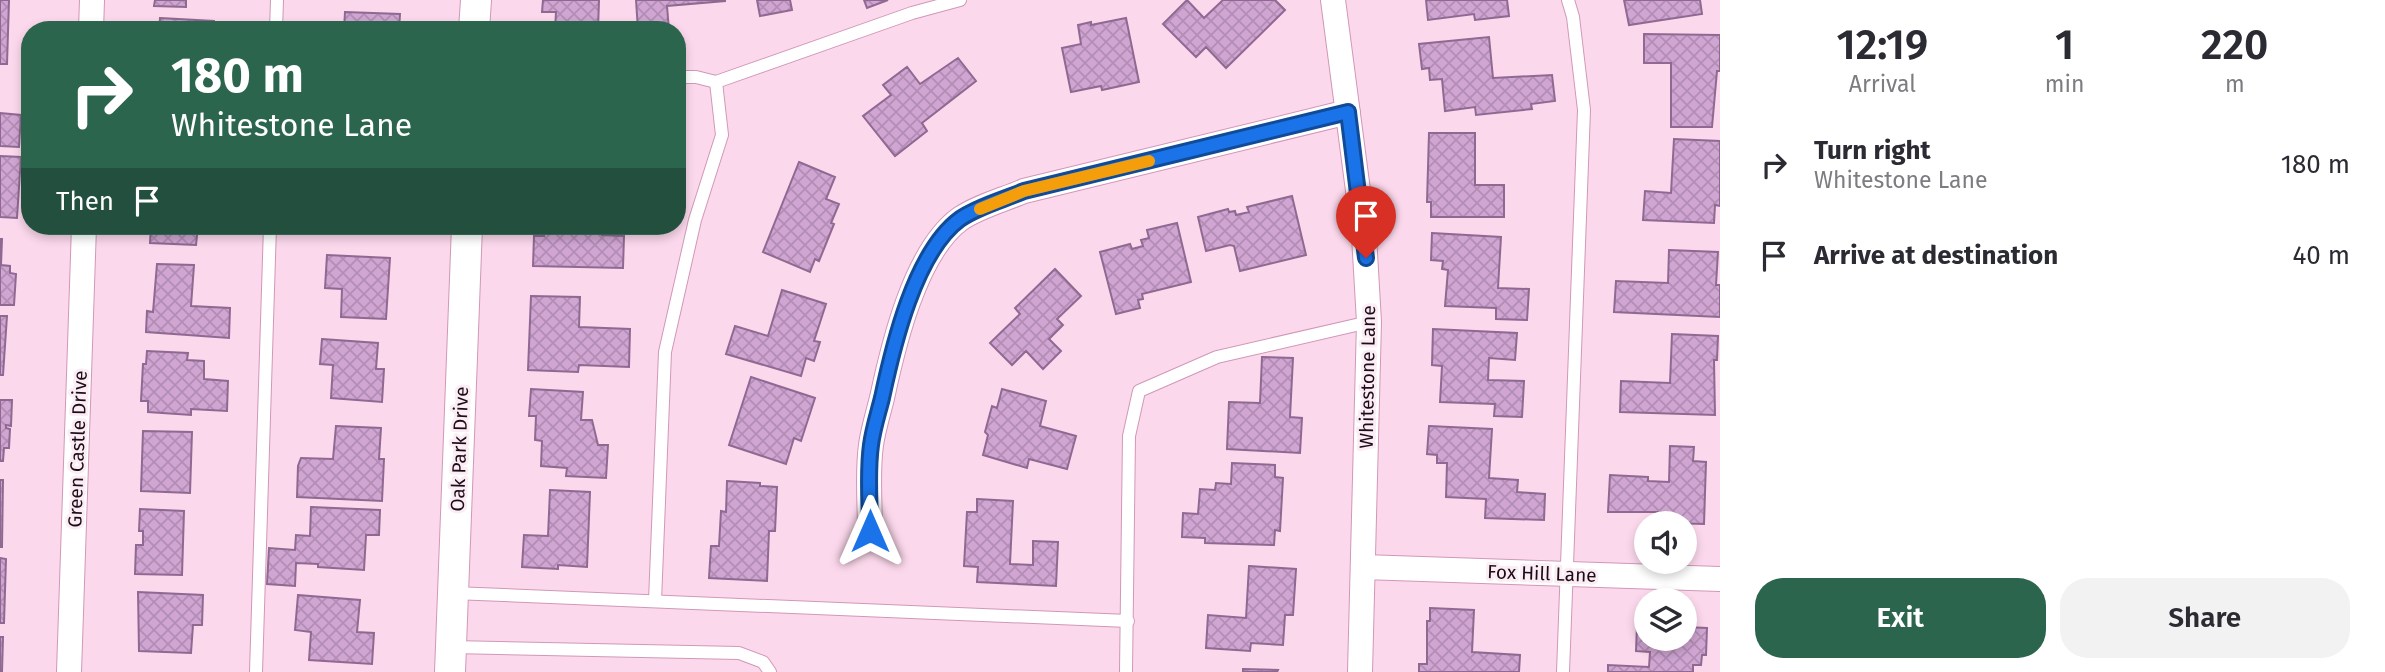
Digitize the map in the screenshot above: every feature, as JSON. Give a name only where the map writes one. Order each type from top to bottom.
[{"type":"street","points":[[91,21],[92,0]]},
{"type":"street","points":[[474,21],[475,0]]},
{"type":"street","name":"Whitestone Lane","points":[[1333,0],[1364,236],[1369,322],[1360,672]]},
{"type":"street","points":[[870,531],[871,446],[895,338],[910,295],[927,262],[944,235],[959,220],[976,210],[1024,191],[1348,112]]},
{"type":"street","name":"Green Castle Drive","points":[[69,672],[84,235]]},
{"type":"street","name":"Oak Park Drive","points":[[451,659],[467,235]]},
{"type":"street","name":"Fox Hill Lane","points":[[1363,567],[1720,579]]},
{"type":"lane","points":[[276,21],[277,0]]},
{"type":"lane","points":[[686,77],[716,82],[912,13],[960,0]]},
{"type":"lane","points":[[1563,672],[1584,110],[1569,0]]},
{"type":"lane","points":[[655,601],[665,352],[695,220],[722,135],[716,82]]},
{"type":"lane","points":[[256,672],[270,235]]},
{"type":"lane","points":[[1126,672],[1129,436],[1139,391],[1217,357],[1369,322]]},
{"type":"lane","points":[[453,593],[1128,621]]},
{"type":"lane","points":[[451,659],[739,653],[763,663],[771,672]]},
{"type":"building","points":[[0,0],[9,0],[7,64],[0,64]]},
{"type":"building","points":[[155,0],[186,0],[186,7],[154,6]]},
{"type":"building","points":[[543,0],[599,0],[598,21],[556,21],[556,12],[542,12]]},
{"type":"building","points":[[636,0],[725,0],[667,6],[668,21],[637,21]]},
{"type":"building","points":[[757,0],[790,0],[792,10],[760,16]]},
{"type":"building","points":[[864,0],[888,0],[867,8]]},
{"type":"building","points":[[1187,0],[1204,18],[1223,0],[1275,0],[1285,10],[1226,68],[1206,47],[1196,57],[1163,24]]},
{"type":"building","points":[[1426,0],[1507,0],[1509,16],[1475,20],[1474,14],[1428,20]]},
{"type":"building","points":[[1624,0],[1700,0],[1702,14],[1629,25]]},
{"type":"building","points":[[345,12],[400,14],[400,21],[344,21]]},
{"type":"building","points":[[160,18],[214,21],[160,21]]},
{"type":"building","points":[[1126,18],[1139,82],[1102,90],[1101,86],[1071,92],[1062,48],[1081,44],[1078,25]]},
{"type":"building","points":[[1644,34],[1720,35],[1720,71],[1717,71],[1712,127],[1671,127],[1671,63],[1644,63]]},
{"type":"building","points":[[1489,37],[1493,78],[1552,75],[1555,101],[1531,104],[1532,109],[1476,115],[1475,107],[1445,111],[1442,79],[1430,80],[1429,68],[1422,69],[1419,44]]},
{"type":"building","points":[[958,58],[976,81],[922,123],[927,131],[895,156],[863,116],[891,95],[883,85],[907,67],[920,84]]},
{"type":"building","points":[[0,113],[21,115],[19,147],[0,146]]},
{"type":"building","points":[[1429,133],[1475,133],[1475,185],[1504,185],[1504,217],[1431,217],[1431,202],[1427,202]]},
{"type":"building","points":[[1674,139],[1720,141],[1720,206],[1715,205],[1714,223],[1643,220],[1645,191],[1671,193]]},
{"type":"building","points":[[0,156],[21,157],[17,218],[0,217]]},
{"type":"building","points":[[799,162],[835,177],[826,199],[839,204],[819,261],[815,259],[810,272],[763,252]]},
{"type":"building","points":[[1292,196],[1306,255],[1240,271],[1234,246],[1206,251],[1198,217],[1228,209],[1229,212],[1235,211],[1236,215],[1249,212],[1247,207]]},
{"type":"building","points":[[1177,223],[1191,282],[1142,294],[1143,299],[1138,300],[1140,308],[1116,314],[1100,252],[1130,244],[1132,249],[1143,246],[1141,240],[1149,238],[1147,230]]},
{"type":"building","points":[[1432,233],[1501,237],[1498,288],[1529,289],[1527,320],[1496,319],[1496,308],[1445,306],[1448,270],[1442,269],[1443,261],[1431,260]]},
{"type":"building","points":[[150,235],[197,235],[196,245],[150,243]]},
{"type":"building","points":[[534,236],[624,236],[623,268],[533,266]]},
{"type":"building","points":[[0,239],[1,265],[10,266],[10,273],[16,274],[14,305],[0,305]]},
{"type":"building","points":[[1669,250],[1718,252],[1716,285],[1720,285],[1720,317],[1614,312],[1616,281],[1668,283]]},
{"type":"building","points":[[327,255],[390,258],[386,319],[341,317],[342,289],[325,288]]},
{"type":"building","points":[[157,264],[194,265],[191,306],[230,308],[229,338],[146,332],[147,311],[153,312]]},
{"type":"building","points":[[1055,269],[1081,296],[1057,319],[1063,325],[1049,339],[1061,351],[1043,369],[1026,351],[1012,365],[990,343],[1020,314],[1015,308]]},
{"type":"building","points":[[782,290],[826,304],[814,341],[820,342],[814,361],[806,358],[801,376],[726,354],[735,326],[768,336]]},
{"type":"building","points":[[531,296],[580,297],[579,327],[630,329],[629,367],[579,365],[578,372],[528,370]]},
{"type":"building","points":[[0,316],[7,316],[3,375],[0,375]]},
{"type":"building","points":[[1433,329],[1517,333],[1515,360],[1489,358],[1488,380],[1524,381],[1522,417],[1494,416],[1495,404],[1440,402],[1442,366],[1432,365]]},
{"type":"building","points":[[1672,334],[1718,336],[1717,360],[1714,360],[1715,415],[1620,412],[1621,381],[1670,383]]},
{"type":"building","points":[[322,339],[378,343],[376,369],[384,369],[382,402],[331,398],[333,365],[320,364]]},
{"type":"building","points":[[147,351],[188,353],[187,360],[204,361],[204,379],[228,381],[227,411],[191,409],[191,415],[148,412],[148,401],[141,401],[143,364],[146,364]]},
{"type":"building","points":[[1262,357],[1293,358],[1290,417],[1302,418],[1300,453],[1227,449],[1229,402],[1260,403]]},
{"type":"building","points":[[751,377],[815,398],[801,441],[794,438],[786,464],[729,445]]},
{"type":"building","points":[[531,389],[583,392],[581,420],[592,420],[598,445],[608,445],[606,478],[566,476],[567,468],[541,466],[542,441],[535,440],[536,416],[529,416]]},
{"type":"building","points":[[1002,389],[1046,401],[1040,426],[1076,436],[1067,469],[1029,459],[1027,468],[983,455],[988,435],[985,432],[992,406],[997,408]]},
{"type":"building","points":[[0,400],[12,400],[11,426],[6,425],[6,428],[10,429],[9,448],[4,448],[3,461],[0,461]]},
{"type":"building","points":[[336,426],[381,428],[379,459],[384,459],[382,501],[297,497],[298,466],[301,458],[333,459]]},
{"type":"building","points":[[1429,426],[1492,429],[1489,478],[1518,480],[1517,492],[1545,494],[1544,520],[1485,518],[1486,499],[1446,497],[1447,463],[1437,463],[1437,455],[1427,454]]},
{"type":"building","points":[[143,431],[192,432],[190,493],[141,491]]},
{"type":"building","points":[[1670,446],[1694,447],[1693,461],[1706,462],[1704,524],[1697,524],[1697,511],[1608,512],[1610,475],[1648,477],[1648,481],[1669,482]]},
{"type":"building","points":[[1232,463],[1275,465],[1275,477],[1283,478],[1280,531],[1275,530],[1274,545],[1205,543],[1205,538],[1182,537],[1183,513],[1198,514],[1200,489],[1215,490],[1216,483],[1231,484]]},
{"type":"building","points":[[0,480],[3,480],[2,547],[0,547]]},
{"type":"building","points":[[727,481],[777,487],[775,531],[769,531],[767,581],[709,578],[711,546],[719,546],[721,511],[726,512]]},
{"type":"building","points":[[550,490],[590,492],[587,567],[522,567],[524,535],[548,536]]},
{"type":"building","points":[[977,499],[1013,501],[1010,564],[1033,565],[1033,541],[1058,542],[1056,586],[977,582],[978,567],[964,566],[967,512],[977,512]]},
{"type":"building","points":[[311,507],[380,510],[379,535],[366,535],[364,570],[296,563],[295,586],[267,584],[269,548],[295,550],[296,535],[310,536]]},
{"type":"building","points":[[140,509],[184,511],[182,575],[135,574],[136,545],[143,545],[143,531],[139,531]]},
{"type":"building","points":[[0,558],[6,559],[4,623],[0,623]]},
{"type":"building","points":[[1249,566],[1296,569],[1293,615],[1285,615],[1283,645],[1251,643],[1250,651],[1206,648],[1208,615],[1246,618]]},
{"type":"building","points":[[138,592],[203,595],[202,625],[193,625],[191,653],[139,651]]},
{"type":"building","points":[[298,595],[360,600],[357,632],[374,633],[372,664],[309,660],[311,632],[295,630]]},
{"type":"building","points":[[1430,608],[1474,610],[1472,652],[1520,655],[1519,672],[1419,672],[1419,664],[1427,664],[1427,621],[1430,621]]},
{"type":"building","points":[[1697,628],[1707,628],[1706,655],[1702,655],[1701,665],[1693,665],[1693,672],[1608,672],[1608,665],[1649,667],[1650,652],[1636,651],[1697,651]]},
{"type":"building","points":[[0,637],[3,637],[2,672],[0,672]]},
{"type":"building","points":[[1243,669],[1278,670],[1243,672]]},
{"type":"slow traffic","points":[[980,209],[1024,191],[1149,161]]},
{"type":"route","points":[[870,531],[871,446],[895,338],[910,295],[944,235],[959,220],[976,210],[1024,191],[1348,112],[1366,258]]}]
